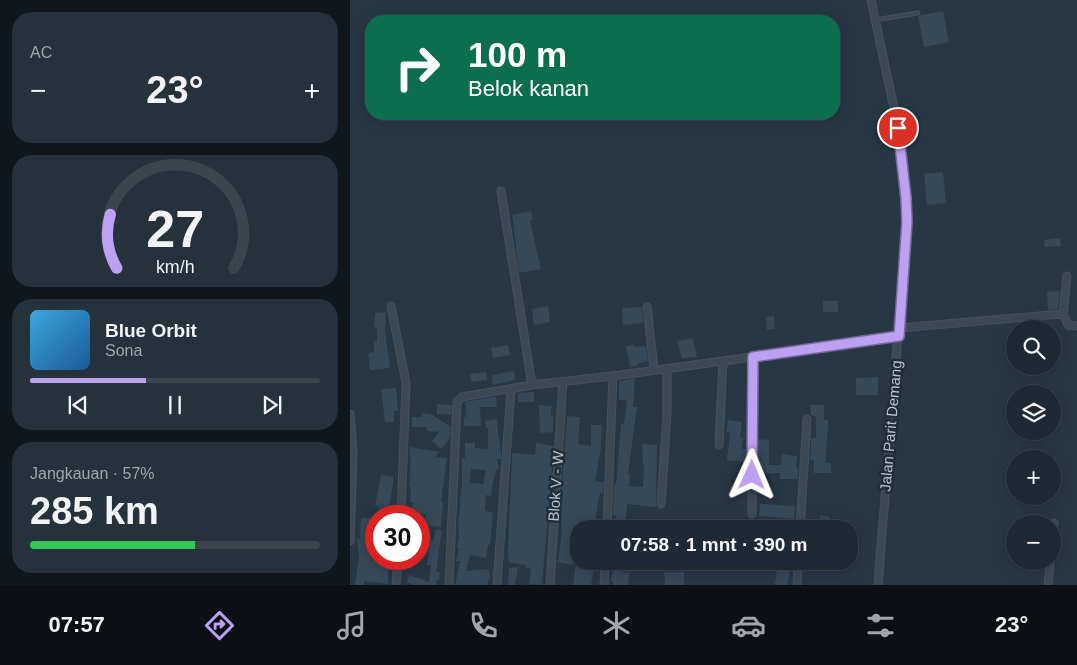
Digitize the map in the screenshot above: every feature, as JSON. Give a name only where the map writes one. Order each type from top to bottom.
[{"type":"street","name":"Jalan Parit Demang","points":[[871,0],[898,128],[907,222],[878,585]]},
{"type":"street","points":[[501,191],[532,385]]},
{"type":"street","points":[[1067,276],[1063,314],[1068,325],[1077,326]]},
{"type":"street","points":[[391,306],[406,383],[401,505]]},
{"type":"street","points":[[647,307],[654,370]]},
{"type":"street","points":[[899,328],[1063,314]]},
{"type":"street","points":[[449,585],[457,402],[462,397],[532,385],[563,384],[899,336]]},
{"type":"street","points":[[752,514],[753,357]]},
{"type":"street","points":[[719,445],[723,361]]},
{"type":"street","points":[[661,504],[668,414],[667,369]]},
{"type":"street","points":[[607,520],[613,376]]},
{"type":"street","name":"Blok V - W","points":[[550,585],[563,384]]},
{"type":"street","points":[[497,585],[511,389]]},
{"type":"street","points":[[350,414],[353,453],[350,541]]},
{"type":"street","points":[[800,520],[806,419]]},
{"type":"street","points":[[396,585],[397,570]]},
{"type":"street","points":[[604,585],[605,570]]},
{"type":"street","points":[[797,585],[798,570]]},
{"type":"street","points":[[1048,585],[1049,570]]},
{"type":"lane","points":[[876,20],[918,13]]},
{"type":"building","points":[[943,11],[949,42],[924,47],[918,16]]},
{"type":"building","points":[[943,172],[946,203],[927,205],[924,174]]},
{"type":"building","points":[[531,211],[533,220],[530,221],[541,269],[519,273],[512,215]]},
{"type":"building","points":[[1060,238],[1061,246],[1045,247],[1044,240]]},
{"type":"building","points":[[1060,291],[1058,309],[1048,310],[1047,292]]},
{"type":"building","points":[[823,301],[838,301],[838,312],[823,312]]},
{"type":"building","points":[[548,306],[550,322],[534,325],[532,309]]},
{"type":"building","points":[[642,307],[643,323],[623,325],[622,308]]},
{"type":"building","points":[[386,312],[385,331],[390,368],[370,370],[368,353],[374,352],[374,341],[377,341],[377,327],[374,327],[375,313]]},
{"type":"building","points":[[774,316],[775,329],[767,330],[766,317]]},
{"type":"building","points":[[693,338],[697,357],[682,358],[677,341]]},
{"type":"building","points":[[508,345],[510,355],[493,358],[491,348]]},
{"type":"building","points":[[634,345],[635,347],[646,346],[648,361],[630,367],[626,346]]},
{"type":"building","points":[[514,371],[515,380],[493,385],[492,375]]},
{"type":"building","points":[[486,372],[487,380],[471,382],[470,374]]},
{"type":"building","points":[[878,377],[878,395],[856,395],[856,378]]},
{"type":"building","points":[[635,378],[633,407],[637,407],[628,474],[630,474],[629,486],[643,487],[644,464],[642,444],[657,445],[656,507],[627,504],[626,520],[615,520],[616,515],[613,515],[614,483],[616,484],[621,424],[624,424],[627,400],[619,400],[619,381]]},
{"type":"building","points":[[396,388],[398,411],[394,411],[394,422],[385,422],[381,389]]},
{"type":"building","points":[[534,392],[534,402],[518,402],[518,393]]},
{"type":"building","points":[[496,397],[497,407],[480,407],[481,426],[464,426],[464,417],[466,417],[465,402]]},
{"type":"building","points":[[437,404],[452,405],[451,415],[437,414]]},
{"type":"building","points":[[539,405],[552,406],[553,432],[540,433]]},
{"type":"building","points":[[810,405],[824,405],[824,420],[828,420],[825,463],[831,463],[831,473],[814,473],[814,460],[810,459],[811,438],[816,438],[816,417],[811,415]]},
{"type":"building","points":[[422,413],[431,414],[451,427],[450,438],[441,449],[432,441],[439,432],[427,431],[427,427],[412,427],[412,417],[422,417]]},
{"type":"building","points":[[567,416],[580,417],[578,444],[591,446],[591,425],[602,425],[601,448],[595,481],[604,482],[603,493],[600,493],[595,520],[570,520],[570,564],[558,562],[562,530],[560,512]]},
{"type":"building","points":[[497,419],[501,459],[497,459],[499,468],[493,482],[491,496],[486,495],[485,511],[493,512],[490,545],[488,545],[486,558],[470,555],[466,571],[489,569],[490,580],[488,580],[488,585],[455,585],[460,561],[456,561],[459,548],[457,548],[462,458],[465,458],[465,443],[475,443],[475,448],[488,449],[488,428],[486,428],[485,421]],"holes":[[[471,469],[486,470],[483,484],[470,483]]]},
{"type":"building","points":[[728,420],[742,422],[740,438],[743,438],[742,449],[747,449],[747,460],[744,462],[727,460],[730,433],[726,432]]},
{"type":"building","points":[[758,439],[769,440],[769,465],[781,465],[782,454],[797,456],[796,468],[798,468],[798,479],[780,479],[780,473],[759,474]]},
{"type":"building","points":[[536,443],[554,446],[542,585],[529,584],[531,568],[526,568],[526,565],[509,562],[508,555],[512,453],[535,455]]},
{"type":"building","points":[[410,447],[439,452],[435,457],[447,458],[441,502],[443,502],[441,527],[430,526],[430,505],[413,505],[413,502],[410,502],[411,457],[409,457]]},
{"type":"building","points":[[381,475],[394,477],[390,505],[375,505]]},
{"type":"building","points":[[760,504],[795,506],[794,519],[759,516]]},
{"type":"building","points":[[820,515],[830,517],[829,520],[819,520]]},
{"type":"building","points":[[361,518],[365,518],[365,570],[389,570],[388,584],[364,581],[364,585],[355,585],[359,557],[357,538],[360,538]]},
{"type":"building","points":[[436,529],[442,531],[436,572],[440,572],[439,580],[436,580],[437,585],[414,585],[407,582],[409,575],[429,582],[431,565],[430,546],[431,540],[433,540]]},
{"type":"building","points":[[518,567],[515,585],[508,585],[509,568]]},
{"type":"building","points":[[575,570],[594,570],[591,585],[573,585]]},
{"type":"building","points":[[613,570],[629,573],[628,585],[613,585],[613,581],[611,581]]},
{"type":"building","points":[[777,570],[790,570],[787,585],[775,585]]},
{"type":"building","points":[[664,572],[684,572],[684,585],[665,585]]},
{"type":"route","points":[[752,475],[753,357],[899,336],[904,242],[907,222],[898,128]]}]
